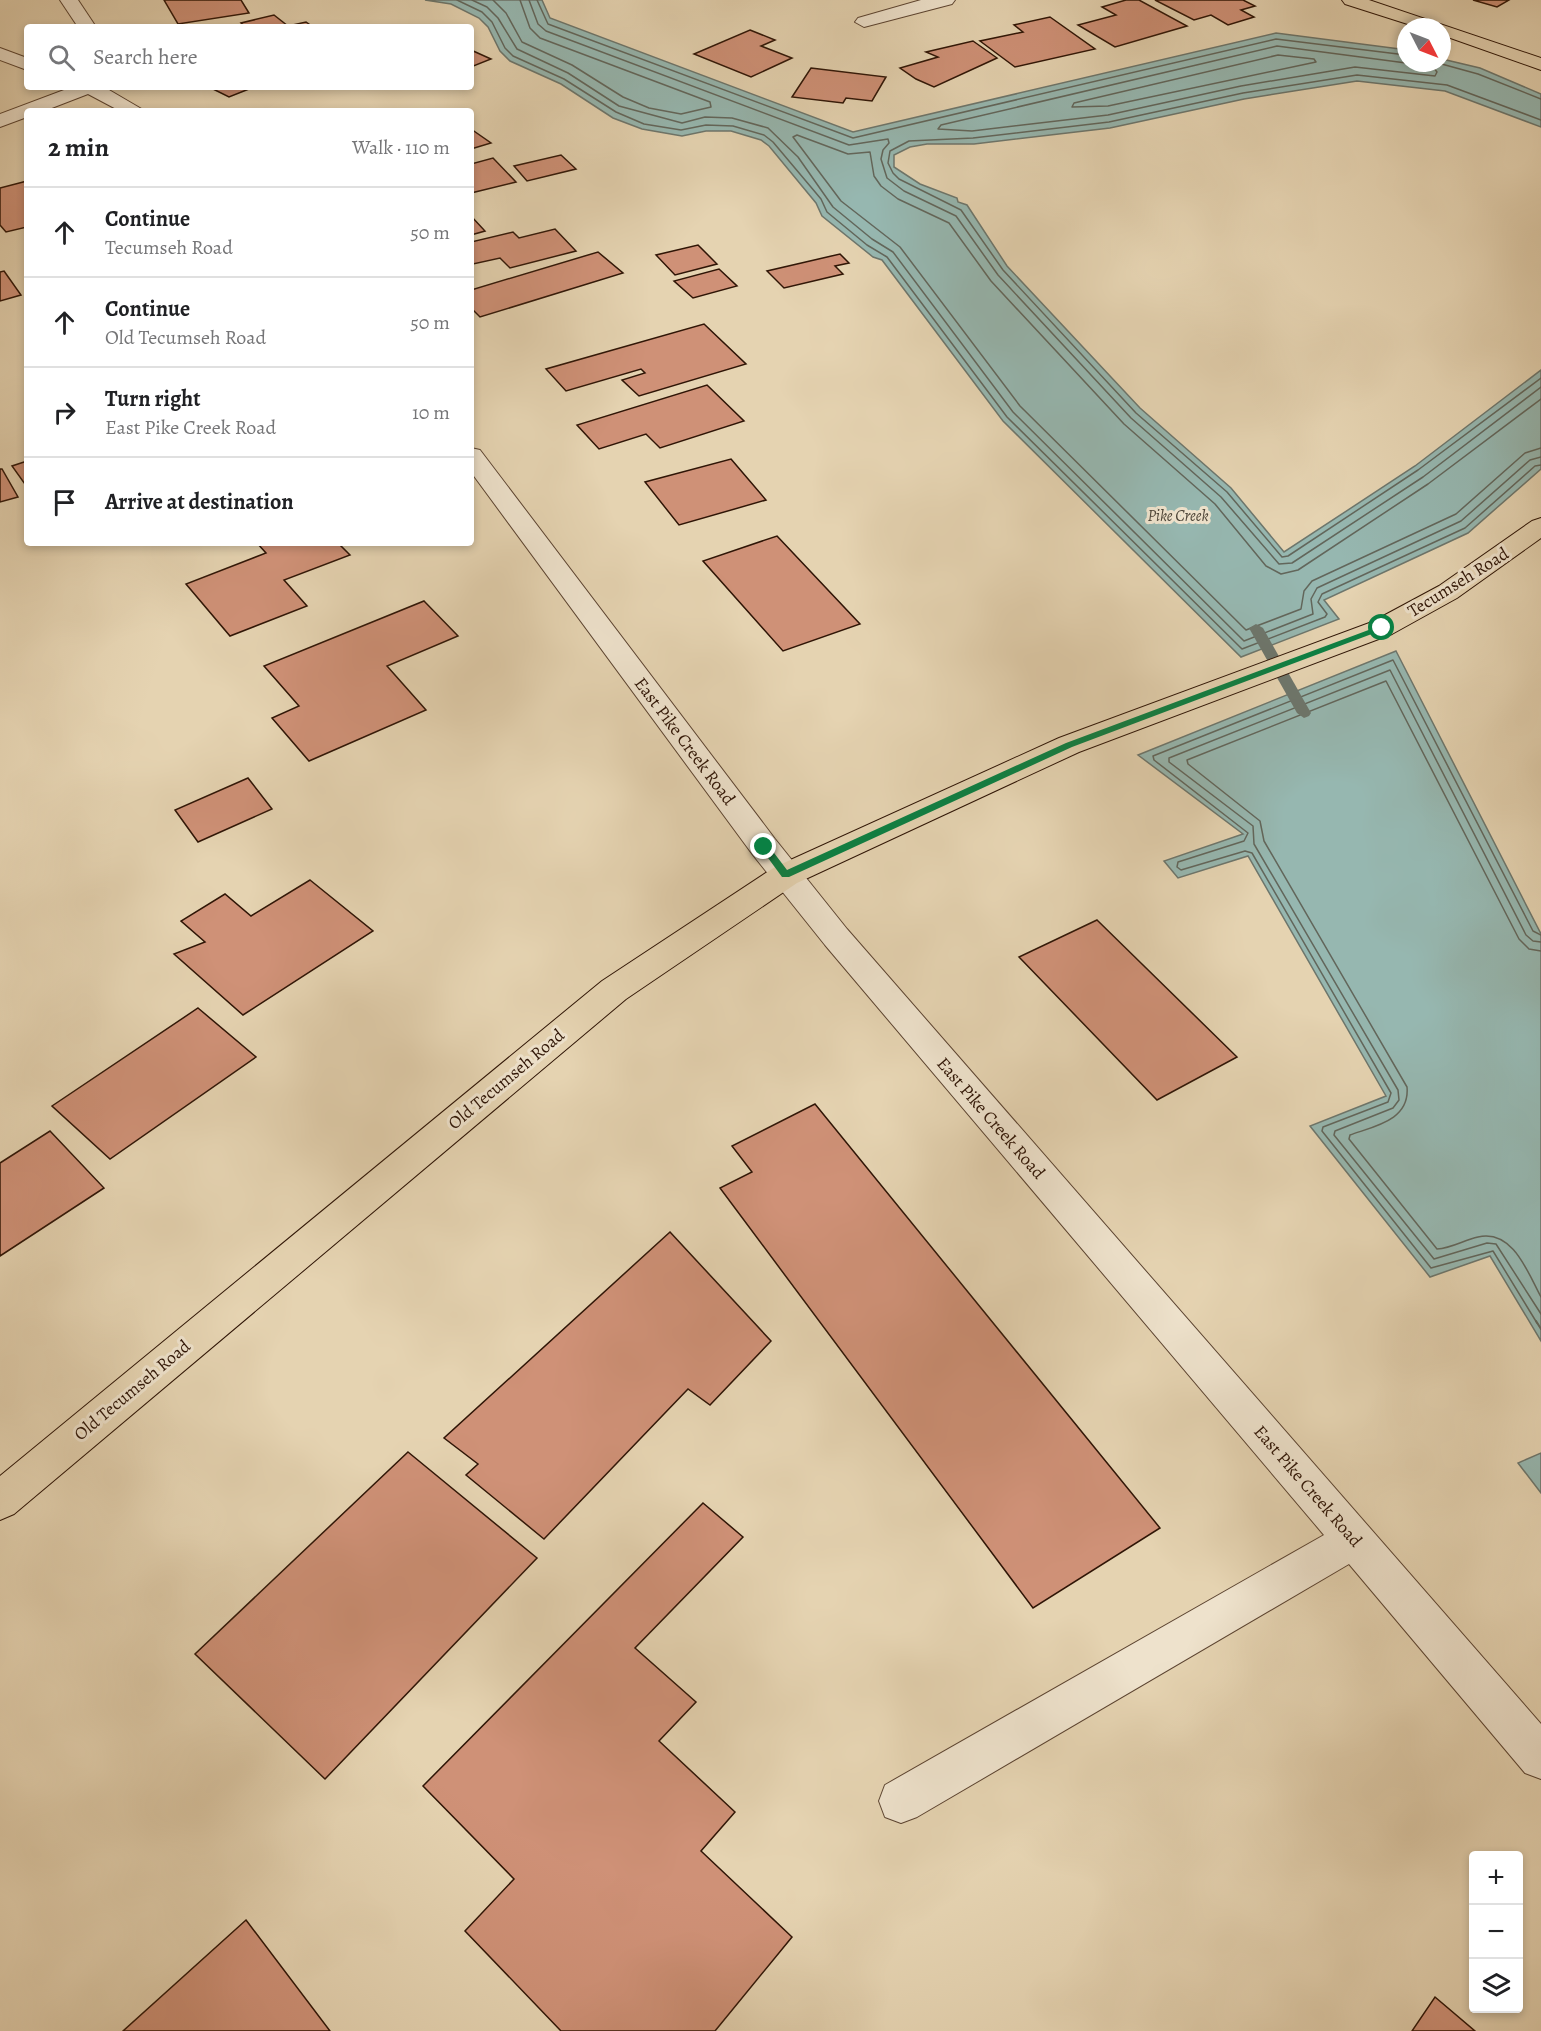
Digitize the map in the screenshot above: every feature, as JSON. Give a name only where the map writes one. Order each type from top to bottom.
[{"type":"main road","points":[[1352,0],[1408,18]]},
{"type":"main road","points":[[1451,32],[1541,64]]},
{"type":"main road","name":"Tecumseh Road","points":[[1069,745],[1382,628],[1448,592],[1541,526]]},
{"type":"main road","name":"Old Tecumseh Road","points":[[0,1500],[614,990],[786,875],[1069,745]]},
{"type":"street","points":[[69,0],[85,24]]},
{"type":"street","points":[[864,22],[904,9],[946,0]]},
{"type":"street","points":[[0,54],[24,63]]},
{"type":"street","points":[[34,108],[82,90]]},
{"type":"street","points":[[96,90],[129,108]]},
{"type":"street","points":[[0,121],[24,112]]},
{"type":"street","name":"East Pike Creek Road","points":[[474,459],[786,875],[1541,1757]]},
{"type":"street","points":[[901,1801],[1354,1539]]},
{"type":"water","name":"Pike Creek","points":[[425,0],[542,0],[550,18],[853,132],[1276,33],[1397,49],[1397,72],[1451,72],[1451,61],[1480,68],[1541,94],[1541,127],[1445,91],[1357,81],[1244,99],[1110,128],[974,144],[927,144],[910,147],[894,155],[894,167],[920,184],[957,198],[958,202],[967,205],[1007,266],[1140,408],[1231,488],[1284,552],[1415,466],[1541,370],[1541,469],[1468,533],[1324,600],[1339,619],[1241,657],[1003,421],[882,260],[873,257],[822,216],[816,203],[769,146],[761,140],[731,131],[706,131],[682,136],[642,129],[613,118],[561,84],[510,61],[500,51],[488,27],[479,18],[451,4]]},
{"type":"water","points":[[1396,651],[1541,934],[1541,1341],[1490,1256],[1430,1277],[1310,1126],[1386,1096],[1248,856],[1178,878],[1164,861],[1243,834],[1138,755]]},
{"type":"water","points":[[1541,1453],[1541,1493],[1518,1463]]},
{"type":"building","points":[[164,0],[241,0],[249,13],[178,24]]},
{"type":"building","points":[[1126,0],[1139,0],[1187,26],[1115,47],[1078,25],[1116,15],[1102,7]]},
{"type":"building","points":[[1155,0],[1243,0],[1255,6],[1241,10],[1254,17],[1228,25],[1211,15],[1194,20]]},
{"type":"building","points":[[1473,0],[1509,0],[1497,7]]},
{"type":"building","points":[[274,15],[285,24],[242,24]]},
{"type":"building","points":[[1050,17],[1095,49],[1015,67],[980,41],[1023,32],[1014,25]]},
{"type":"building","points":[[750,30],[775,40],[761,46],[792,58],[751,77],[694,54]]},
{"type":"building","points":[[973,41],[997,58],[934,87],[900,68],[938,57],[926,52]]},
{"type":"building","points":[[474,51],[491,59],[474,66]]},
{"type":"building","points":[[811,68],[886,77],[872,101],[846,98],[843,103],[792,97]]},
{"type":"building","points":[[215,90],[246,90],[229,97]]},
{"type":"building","points":[[474,131],[491,143],[474,148]]},
{"type":"building","points":[[561,155],[576,169],[527,181],[514,166]]},
{"type":"building","points":[[493,158],[516,182],[474,192],[474,163]]},
{"type":"building","points":[[24,182],[24,228],[6,232],[0,225],[0,188]]},
{"type":"building","points":[[474,219],[485,231],[474,234]]},
{"type":"building","points":[[555,229],[576,251],[510,268],[500,258],[474,264],[474,241],[513,232],[519,238]]},
{"type":"building","points":[[698,245],[717,264],[675,275],[656,255]]},
{"type":"building","points":[[598,252],[623,273],[480,317],[474,311],[474,289]]},
{"type":"building","points":[[840,254],[849,263],[835,266],[843,274],[784,288],[767,271]]},
{"type":"building","points":[[719,269],[737,286],[693,298],[674,281]]},
{"type":"building","points":[[4,271],[21,295],[0,301],[0,272]]},
{"type":"building","points":[[704,324],[746,364],[639,396],[622,380],[645,373],[641,369],[566,391],[546,369]]},
{"type":"building","points":[[707,385],[744,421],[660,448],[646,434],[599,449],[577,425]]},
{"type":"building","points":[[731,459],[766,500],[679,525],[645,482]]},
{"type":"building","points":[[24,462],[24,483],[12,466]]},
{"type":"building","points":[[0,469],[2,469],[18,497],[0,502]]},
{"type":"building","points":[[777,536],[860,624],[783,651],[703,561]]},
{"type":"building","points":[[260,546],[341,546],[350,555],[284,580],[307,606],[230,636],[186,584],[266,553]]},
{"type":"building","points":[[424,601],[458,636],[387,666],[426,710],[309,761],[272,718],[299,706],[264,666]]},
{"type":"building","points":[[248,778],[272,809],[198,842],[175,810]]},
{"type":"building","points":[[310,880],[373,931],[243,1015],[174,954],[205,942],[181,921],[225,894],[251,916]]},
{"type":"building","points":[[1097,920],[1237,1057],[1157,1100],[1019,957]]},
{"type":"building","points":[[198,1008],[256,1057],[110,1159],[52,1106]]},
{"type":"building","points":[[815,1104],[1160,1528],[1033,1608],[720,1188],[752,1172],[732,1146]]},
{"type":"building","points":[[50,1131],[104,1188],[0,1256],[0,1163]]},
{"type":"building","points":[[670,1232],[771,1341],[710,1405],[688,1389],[544,1539],[466,1475],[478,1464],[444,1438]]},
{"type":"building","points":[[408,1452],[537,1558],[325,1779],[195,1654]]},
{"type":"building","points":[[703,1503],[743,1537],[635,1648],[696,1702],[659,1741],[735,1812],[701,1851],[792,1937],[715,2031],[561,2031],[465,1931],[514,1879],[423,1786]]},
{"type":"building","points":[[246,1920],[330,2031],[123,2031]]},
{"type":"building","points":[[1435,1997],[1475,2031],[1412,2031]]},
{"type":"waterway","points":[[1256,628],[1304,713]]},
{"type":"route","points":[[764,847],[786,875],[1069,745],[1382,628]]}]
